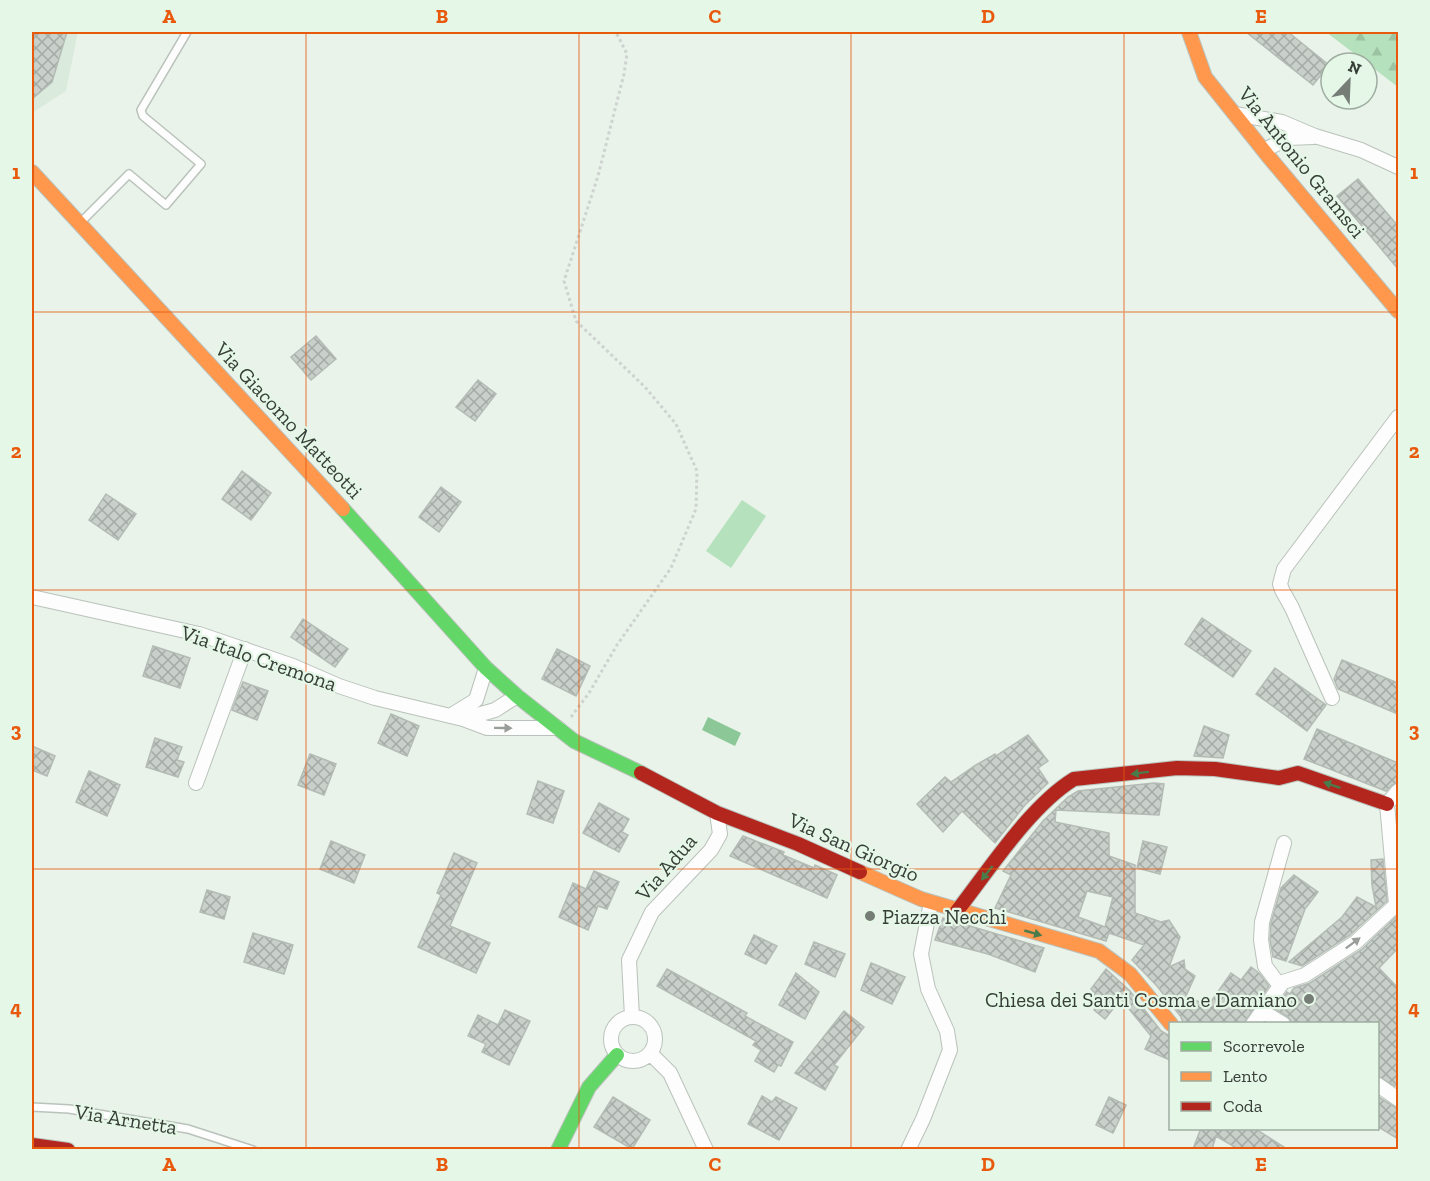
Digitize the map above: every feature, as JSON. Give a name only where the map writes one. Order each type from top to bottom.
[{"type":"street","name":"Via Antonio Gramsci","points":[[1189,32],[1205,77],[1398,311]]},
{"type":"street","points":[[1235,114],[1282,122],[1315,136],[1360,150],[1398,167]]},
{"type":"street","points":[[1264,150],[1289,138],[1315,136]]},
{"type":"street","name":"Via Giacomo Matteotti","points":[[32,172],[319,482],[486,668],[517,696]]},
{"type":"street","points":[[1332,698],[1282,590],[1281,577],[1284,569],[1398,417]]},
{"type":"street","name":"Via Italo Cremona","points":[[32,597],[199,634],[375,698],[487,728],[558,728]]},
{"type":"street","points":[[196,783],[245,649]]},
{"type":"street","points":[[456,718],[476,700],[486,668]]},
{"type":"street","name":"Via Italo Cremona","points":[[456,718],[495,710],[517,696]]},
{"type":"street","name":"Via San Giorgio","points":[[517,696],[574,741],[668,786],[717,813],[798,844],[931,902],[1099,951],[1114,959],[1142,985],[1170,1022]]},
{"type":"street","points":[[957,911],[1034,813],[1061,787],[1074,779],[1177,768],[1215,769],[1279,778],[1298,773],[1387,804]]},
{"type":"street","points":[[1254,1022],[1283,982],[1305,975],[1356,942],[1397,904],[1387,804],[1398,791]]},
{"type":"street","name":"Via Adua","points":[[632,1017],[629,960],[652,912],[711,850],[720,834],[717,813]]},
{"type":"street","points":[[1280,986],[1265,966],[1261,940],[1267,899],[1284,843]]},
{"type":"street","points":[[908,1149],[923,1119],[950,1050],[947,1031],[928,989],[921,954],[931,902]]},
{"type":"street","points":[[1262,1011],[1281,1022]]},
{"type":"street","points":[[632,1017],[645,1021],[651,1027],[655,1040],[650,1053],[638,1061],[630,1061],[617,1055],[610,1041],[613,1029],[620,1021],[632,1017]]},
{"type":"street","points":[[650,1053],[670,1073],[706,1149]]},
{"type":"street","points":[[558,1149],[589,1087],[617,1055]]},
{"type":"street","points":[[1379,1086],[1398,1099]]},
{"type":"street","points":[[32,1145],[68,1149]]},
{"type":"lane","points":[[80,224],[129,174],[166,205],[201,164],[143,116],[141,110],[187,32]]},
{"type":"lane","name":"Via Arnetta","points":[[32,1107],[69,1109],[188,1129],[253,1149]]},
{"type":"path","points":[[569,719],[589,693],[617,645],[671,568],[696,509],[697,471],[676,424],[645,387],[576,321],[564,281],[597,176],[624,74],[627,54],[614,32]]},
{"type":"shaded area","points":[[32,32],[78,32],[66,91],[32,113]]},
{"type":"shaded area","points":[[708,717],[741,733],[735,746],[702,730]]},
{"type":"green space","points":[[1326,32],[1398,32],[1398,87],[1379,72],[1379,51],[1351,51]]},
{"type":"green space","points":[[742,500],[766,516],[731,568],[706,551]]},
{"type":"building","points":[[32,32],[67,32],[52,82],[32,99]]},
{"type":"building","points":[[1246,32],[1288,32],[1319,57],[1319,78],[1313,85]]},
{"type":"building","points":[[1358,179],[1398,226],[1398,269],[1337,196]]},
{"type":"building","points":[[316,336],[336,359],[311,380],[291,357]]},
{"type":"building","points":[[478,380],[496,394],[475,421],[456,407]]},
{"type":"building","points":[[242,471],[271,493],[251,520],[222,499]]},
{"type":"building","points":[[441,487],[461,502],[439,532],[419,517]]},
{"type":"building","points":[[106,494],[136,514],[118,540],[89,520]]},
{"type":"building","points":[[1202,618],[1251,651],[1233,677],[1185,644]]},
{"type":"building","points":[[303,619],[348,649],[335,667],[291,637]]},
{"type":"building","points":[[153,646],[190,658],[180,688],[143,676]]},
{"type":"building","points":[[557,649],[590,666],[576,696],[542,679]]},
{"type":"building","points":[[1342,660],[1398,683],[1398,714],[1338,689],[1334,679]]},
{"type":"building","points":[[1275,668],[1326,705],[1307,731],[1256,694]]},
{"type":"building","points":[[243,682],[268,691],[257,720],[232,710]]},
{"type":"building","points":[[391,714],[419,726],[407,756],[378,743]]},
{"type":"building","points":[[1204,726],[1229,735],[1223,758],[1194,756]]},
{"type":"building","points":[[1317,729],[1398,763],[1398,782],[1386,791],[1304,759]]},
{"type":"building","points":[[1028,735],[1048,761],[1038,768],[1048,783],[1025,805],[995,843],[962,811],[943,832],[917,804],[945,777],[951,782]]},
{"type":"building","points":[[155,738],[182,747],[177,760],[184,762],[178,777],[146,767]]},
{"type":"building","points":[[32,746],[55,756],[47,776],[32,770]]},
{"type":"building","points":[[310,754],[336,764],[324,795],[298,785]]},
{"type":"building","points":[[89,771],[120,785],[107,816],[76,802]]},
{"type":"building","points":[[538,781],[564,791],[553,823],[527,814]]},
{"type":"building","points":[[1154,783],[1164,784],[1159,815],[1056,810],[1055,822],[1109,833],[1109,856],[1135,865],[1135,913],[1161,922],[1169,920],[1180,937],[1169,967],[1184,960],[1185,969],[1195,976],[1186,996],[1208,1006],[1231,973],[1241,980],[1251,967],[1259,973],[1269,986],[1245,1022],[1183,1022],[1157,986],[1132,960],[1144,945],[1109,933],[1106,941],[995,908],[1011,875],[1003,871],[1043,821],[1068,797],[1078,791]],"holes":[[[1087,891],[1113,897],[1105,927],[1078,917]]]},
{"type":"building","points":[[599,803],[629,819],[622,832],[628,835],[619,852],[583,833]]},
{"type":"building","points":[[743,836],[784,852],[783,855],[814,868],[815,865],[837,875],[827,898],[730,856]]},
{"type":"building","points":[[331,841],[365,855],[354,883],[320,869]]},
{"type":"building","points":[[1143,841],[1167,847],[1160,874],[1137,868]]},
{"type":"building","points":[[454,853],[477,863],[450,926],[490,943],[476,973],[418,947],[441,895],[437,893]]},
{"type":"building","points":[[1383,859],[1387,901],[1350,935],[1302,966],[1289,962],[1342,917],[1357,897],[1376,907],[1371,860]]},
{"type":"building","points":[[594,871],[619,882],[607,909],[598,906],[588,930],[559,917],[573,883],[586,889]]},
{"type":"building","points":[[1294,875],[1318,892],[1305,909],[1286,961],[1273,957],[1270,940],[1271,923],[1281,888]]},
{"type":"building","points":[[207,890],[230,897],[224,919],[200,912]]},
{"type":"building","points":[[1398,915],[1398,948],[1379,968],[1398,988],[1398,1081],[1395,1086],[1379,1077],[1379,1022],[1291,1022],[1288,1017],[1275,1009],[1287,992],[1290,994],[1294,988],[1310,983],[1361,950]]},
{"type":"building","points":[[943,918],[1044,948],[1035,972],[988,954],[935,940]]},
{"type":"building","points":[[253,933],[293,945],[284,974],[244,962]]},
{"type":"building","points":[[754,935],[777,946],[766,964],[745,954]]},
{"type":"building","points":[[814,942],[845,954],[835,977],[805,964]]},
{"type":"building","points":[[871,963],[905,977],[892,1004],[861,990]]},
{"type":"building","points":[[667,969],[747,1013],[745,1016],[793,1042],[781,1066],[778,1065],[774,1072],[755,1061],[761,1050],[753,1045],[756,1041],[657,986]]},
{"type":"building","points":[[1106,969],[1130,991],[1161,1031],[1169,1035],[1169,1060],[1145,1049],[1151,1036],[1121,999],[1105,1019],[1094,1010],[1097,1007],[1089,1000],[1095,993],[1091,989]]},
{"type":"building","points":[[796,973],[819,992],[805,1019],[779,1005]]},
{"type":"building","points":[[505,1010],[530,1021],[509,1065],[482,1052],[486,1044],[468,1036],[478,1015],[498,1025]]},
{"type":"building","points":[[844,1011],[864,1027],[834,1065],[838,1067],[825,1090],[795,1073]]},
{"type":"building","points":[[762,1096],[772,1102],[776,1097],[797,1108],[779,1140],[748,1124]]},
{"type":"building","points":[[613,1097],[650,1120],[632,1149],[594,1127]]},
{"type":"building","points":[[1109,1097],[1126,1105],[1113,1133],[1096,1125]]},
{"type":"building","points":[[1379,1097],[1398,1108],[1398,1139],[1379,1127]]},
{"type":"building","points":[[1200,1130],[1257,1130],[1287,1149],[1238,1149],[1216,1136],[1212,1149],[1193,1149]]},
{"type":"traffic: fast","points":[[343,509],[486,668],[517,696],[574,741],[641,773]]},
{"type":"traffic: fast","points":[[558,1150],[589,1087],[617,1055]]},
{"type":"traffic: slow","points":[[1189,32],[1205,77],[1398,311]]},
{"type":"traffic: slow","points":[[32,172],[343,509]]},
{"type":"traffic: slow","points":[[860,872],[921,899],[1099,951],[1130,974],[1169,1022]]},
{"type":"traffic: jam","points":[[957,911],[1026,822],[1042,805],[1074,779],[1177,768],[1215,769],[1279,778],[1298,773],[1387,804]]},
{"type":"traffic: jam","points":[[641,773],[717,813],[798,844],[860,872]]},
{"type":"traffic: jam","points":[[32,1145],[68,1150]]},
{"type":"place","name":"Piazza Necchi","points":[[870,916]]},
{"type":"place","name":"Chiesa dei Santi Cosma e Damiano","points":[[1309,999]]}]
